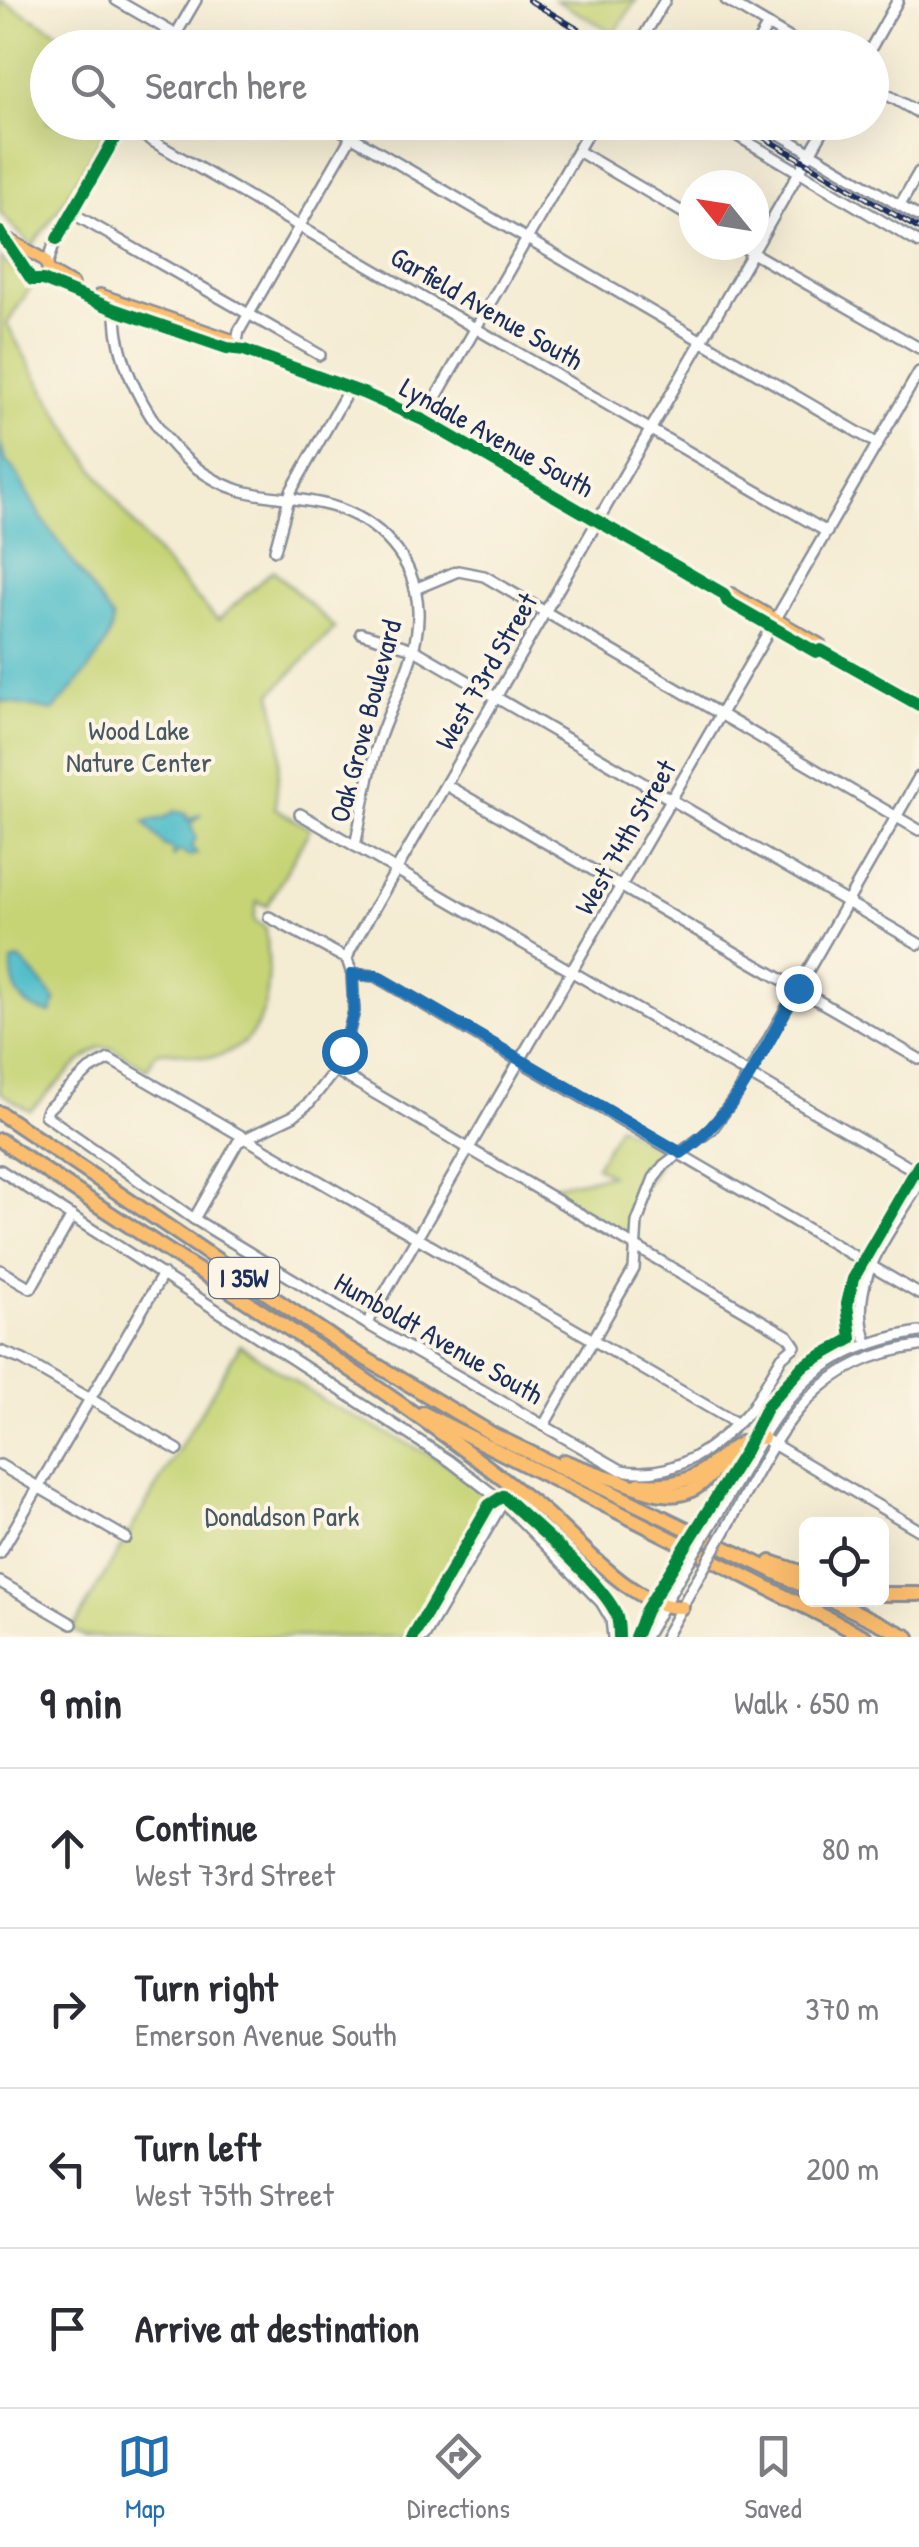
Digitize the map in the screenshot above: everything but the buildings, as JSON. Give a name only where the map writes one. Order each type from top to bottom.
[{"type":"highway","name":"I 35W","points":[[0,1114],[346,1348],[494,1435],[799,1585]]},
{"type":"highway","name":"I 35W","points":[[0,1140],[385,1394],[865,1637]]},
{"type":"highway","points":[[385,1394],[561,1524],[616,1580],[663,1605],[682,1607]]},
{"type":"highway","points":[[494,1435],[662,1496],[685,1494],[706,1482],[728,1454],[752,1437],[769,1441]]},
{"type":"highway","points":[[717,1544],[799,1572]]},
{"type":"highway","points":[[889,1594],[919,1594]]},
{"type":"highway","points":[[790,1602],[841,1637]]},
{"type":"highway","points":[[846,1607],[908,1637]]},
{"type":"main road","name":"Lyndale Avenue South","points":[[3,235],[32,280],[43,266]]},
{"type":"main road","name":"Lyndale Avenue South","points":[[3,235],[43,266],[113,304],[228,348],[236,347],[350,388],[423,420],[724,594],[731,594],[816,652],[822,650],[919,705]]},
{"type":"main road","points":[[25,267],[29,260],[43,266]]},
{"type":"street","points":[[116,0],[169,30]]},
{"type":"street","points":[[178,30],[196,0]]},
{"type":"street","points":[[647,30],[664,0]]},
{"type":"street","points":[[726,0],[776,30]]},
{"type":"street","points":[[881,30],[898,0]]},
{"type":"street","points":[[765,30],[768,25]]},
{"type":"street","points":[[889,96],[919,113]]},
{"type":"street","points":[[43,266],[113,140]]},
{"type":"street","name":"Garfield Avenue South","points":[[152,140],[827,532]]},
{"type":"street","points":[[236,347],[239,331],[349,140]]},
{"type":"street","points":[[356,140],[878,444]]},
{"type":"street","points":[[423,420],[584,140]]},
{"type":"street","points":[[745,140],[919,243]]},
{"type":"street","points":[[789,140],[919,216]]},
{"type":"street","name":"West 73rd Street","points":[[769,224],[818,140]]},
{"type":"street","points":[[578,151],[679,210]]},
{"type":"street","points":[[900,205],[919,172]]},
{"type":"street","points":[[72,214],[320,355]]},
{"type":"street","name":"West 73rd Street","points":[[348,959],[748,260]]},
{"type":"street","points":[[764,260],[919,348]]},
{"type":"street","name":"Oak Grove Boulevard","points":[[113,304],[117,334],[130,371],[159,426],[195,466],[233,488],[328,505],[376,529],[402,555],[418,610],[412,650],[380,736],[355,846]]},
{"type":"street","name":"West 74th Street","points":[[367,1324],[919,372]]},
{"type":"street","points":[[275,550],[291,491],[350,388]]},
{"type":"street","points":[[415,590],[458,571],[484,576],[919,830]]},
{"type":"street","points":[[361,633],[412,650],[919,944]]},
{"type":"street","points":[[544,1426],[630,1279],[636,1260],[637,1222],[646,1192],[664,1165],[712,1129],[748,1074],[919,777]]},
{"type":"street","points":[[446,785],[919,1059]]},
{"type":"street","points":[[300,814],[919,1174]]},
{"type":"street","points":[[194,1218],[238,1142],[292,1116],[324,1088],[336,1070],[350,1031],[354,1011],[348,959],[269,917]]},
{"type":"street","points":[[352,974],[376,976],[919,1294]]},
{"type":"street","name":"Humboldt Avenue South","points":[[247,1138],[109,1059],[89,1070],[46,1110],[46,1115],[194,1218],[367,1324],[614,1467],[653,1474],[696,1457],[736,1423],[752,1408],[782,1357],[795,1346],[788,1336],[637,1245]]},
{"type":"street","points":[[336,1070],[637,1245]]},
{"type":"street","points":[[247,1138],[736,1423]]},
{"type":"street","points":[[0,1170],[450,1461],[503,1502],[608,1611],[613,1637]]},
{"type":"street","points":[[873,1355],[866,1342],[859,1303],[861,1288],[919,1184]]},
{"type":"street","points":[[0,1270],[31,1288],[72,1216]]},
{"type":"street","points":[[0,1552],[163,1274]]},
{"type":"street","points":[[664,1637],[732,1518],[769,1441],[774,1416],[796,1388],[817,1370],[866,1342],[919,1332]]},
{"type":"street","points":[[645,1637],[719,1512],[769,1441],[810,1394],[873,1355],[919,1346]]},
{"type":"street","points":[[0,1351],[23,1360],[178,1450]]},
{"type":"street","points":[[769,1441],[919,1530]]},
{"type":"street","points":[[0,1465],[126,1538]]},
{"type":"street","points":[[424,1637],[503,1502]]},
{"type":"street","points":[[0,1582],[72,1624]]},
{"type":"green space","points":[[0,0],[54,30],[30,30],[30,140],[101,140],[32,246],[0,213]]},
{"type":"green space","points":[[555,0],[636,0],[617,30],[609,30]]},
{"type":"green space","name":"Wood Lake Nature Center","points":[[0,257],[32,285],[7,324],[29,364],[128,517],[186,587],[218,620],[273,570],[335,628],[272,693],[281,745],[275,808],[310,829],[267,906],[257,901],[254,920],[266,928],[268,985],[260,1020],[251,1035],[237,1048],[218,1056],[156,1053],[147,1069],[112,1048],[101,1047],[78,1063],[30,1111],[0,1092]]},
{"type":"green space","points":[[619,1125],[664,1155],[635,1200],[629,1231],[623,1234],[545,1187],[610,1175],[596,1166]]},
{"type":"green space","name":"Donaldson Park","points":[[240,1345],[327,1403],[448,1464],[495,1502],[418,1637],[85,1637],[72,1630]]},
{"type":"water","points":[[0,443],[7,463],[40,515],[112,618],[100,653],[53,711],[0,701]]},
{"type":"water","points":[[175,811],[186,814],[187,820],[202,814],[190,824],[196,837],[192,847],[197,854],[189,856],[181,851],[174,858],[172,848],[165,846],[144,822]]},
{"type":"water","points":[[19,959],[56,1001],[51,1013],[32,1008],[20,996],[12,972],[12,962]]},
{"type":"railway","points":[[529,0],[579,30]]},
{"type":"railway","points":[[768,140],[919,229]]},
{"type":"cycle path","points":[[57,239],[114,140]]},
{"type":"cycle path","points":[[0,232],[32,280],[43,280],[116,310],[227,348],[244,350],[363,393],[423,420],[724,594],[727,601],[919,705]]},
{"type":"cycle path","points":[[635,1637],[646,1610],[745,1451],[767,1406],[803,1366],[851,1339],[847,1304],[853,1279],[919,1165]]},
{"type":"cycle path","points":[[413,1637],[489,1505],[503,1496],[597,1586],[616,1614],[619,1637]]},
{"type":"route","points":[[344,1051],[354,1011],[352,974],[376,976],[681,1153],[712,1129],[724,1113],[798,988]]}]
